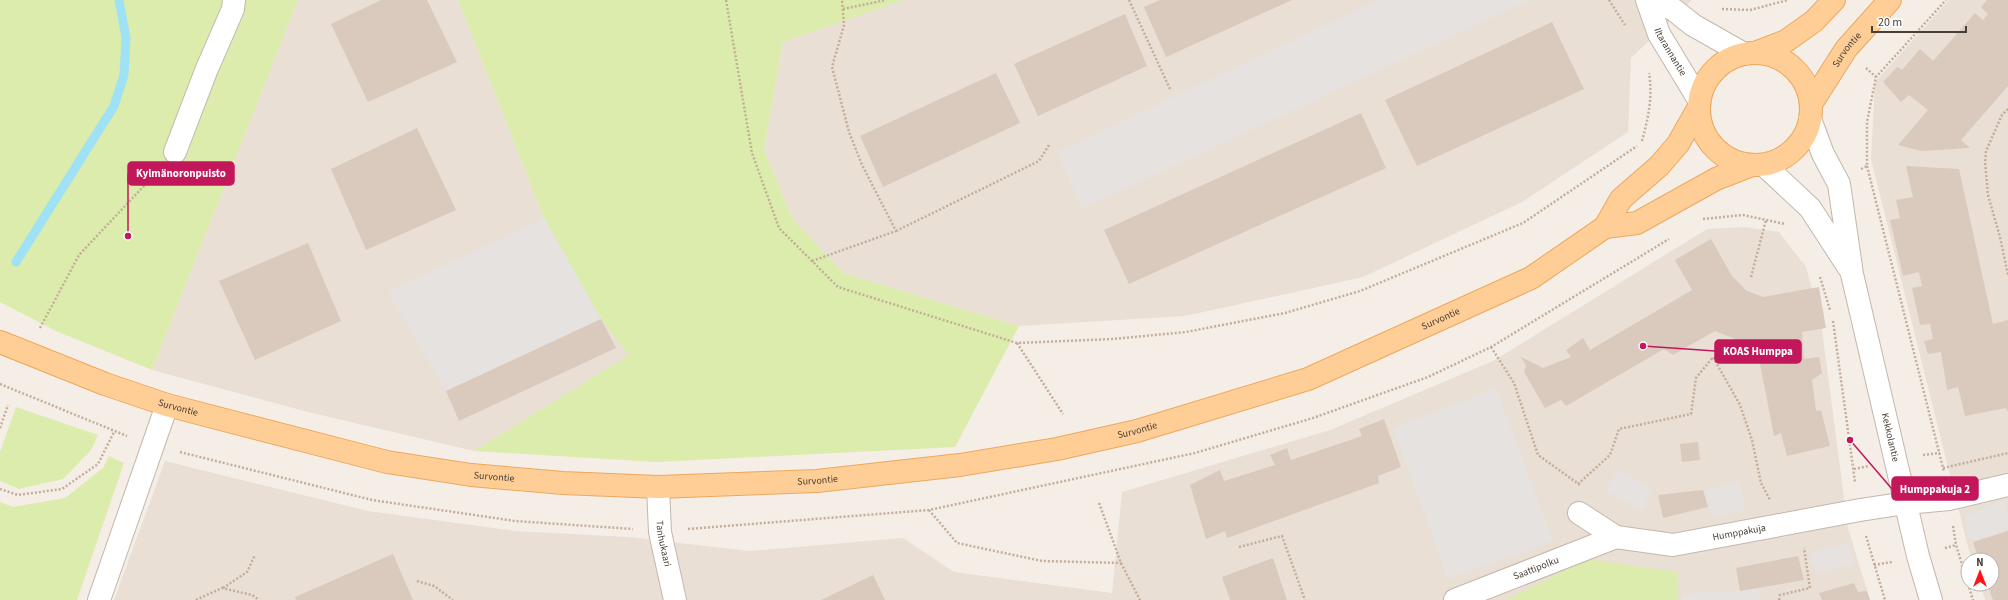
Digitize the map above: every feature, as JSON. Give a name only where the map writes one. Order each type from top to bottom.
[{"type":"main road","points":[[1749,53],[1771,56],[1786,62],[1798,74],[1807,88],[1810,112],[1806,132],[1799,144],[1789,154],[1758,165],[1735,161],[1720,153],[1708,140],[1701,125],[1699,104],[1705,84],[1715,70],[1728,60],[1749,53],[1786,41],[1814,21],[1834,0]]},
{"type":"main road","name":"Survontie","points":[[1810,112],[1846,49],[1890,0]]},
{"type":"main road","name":"Survontie","points":[[0,342],[105,384],[167,406],[387,462],[471,475],[563,483],[658,487],[817,481],[960,465],[1057,450],[1137,431],[1308,379],[1531,278],[1605,227],[1621,199],[1659,166],[1678,144],[1699,104]]},
{"type":"main road","name":"Survontie","points":[[1605,227],[1637,223],[1716,179],[1758,165]]},
{"type":"street","points":[[175,152],[206,71],[233,9],[234,0]]},
{"type":"street","name":"Iltarannantie","points":[[1648,0],[1659,34],[1699,104]]},
{"type":"street","points":[[1655,0],[1674,10],[1693,25],[1749,53]]},
{"type":"street","name":"Kekkolantie","points":[[1810,112],[1823,154],[1838,184],[1852,274],[1918,556],[1931,600]]},
{"type":"street","name":"Kekkolantie","points":[[1758,165],[1810,208],[1852,274]]},
{"type":"street","points":[[99,600],[167,406]]},
{"type":"street","name":"Humppakuja","points":[[1579,513],[1616,537],[1673,545],[1860,510],[1906,503],[1949,499],[2008,485]]},
{"type":"street","name":"Tanhukaari","points":[[658,487],[660,532],[675,600]]},
{"type":"street","name":"Saattipolku","points":[[1455,600],[1616,537]]},
{"type":"path","points":[[726,0],[752,153],[779,228],[838,287],[1017,343],[1113,339],[1186,332],[1285,313],[1360,291],[1524,223],[1642,143],[1648,117],[1651,88],[1647,59],[1666,45]]},
{"type":"path","points":[[842,0],[844,25],[832,67],[849,132],[862,164],[896,231]]},
{"type":"path","points":[[843,10],[886,0]]},
{"type":"path","points":[[1129,0],[1170,89]]},
{"type":"path","points":[[1946,0],[1876,77],[1867,122],[1867,166],[1943,468],[1956,545],[1973,600]]},
{"type":"path","points":[[2008,108],[2002,115],[1986,151],[1985,162],[1988,195],[2000,237],[2008,275]]},
{"type":"path","points":[[812,261],[896,231],[1039,161],[1049,145]]},
{"type":"path","points":[[38,332],[79,255],[175,152]]},
{"type":"path","points":[[1838,184],[1867,166]]},
{"type":"path","points":[[1702,220],[1743,215],[1787,224],[1810,208]]},
{"type":"path","points":[[1750,277],[1766,220]]},
{"type":"path","points":[[0,384],[114,432],[153,445],[372,500],[515,521],[660,532],[929,510],[1195,453],[1313,418],[1428,377],[1491,347],[1674,236]]},
{"type":"path","points":[[1819,274],[1832,318],[1864,530],[1885,600]]},
{"type":"path","points":[[1017,343],[1063,414]]},
{"type":"path","points":[[1491,347],[1514,384],[1538,455],[1584,488]]},
{"type":"path","points":[[1578,484],[1610,455],[1619,428],[1691,414],[1696,378],[1713,357],[1740,406],[1752,440],[1761,483],[1772,504]]},
{"type":"path","points":[[0,428],[8,405]]},
{"type":"path","points":[[0,489],[18,495],[62,489],[98,464],[114,432]]},
{"type":"path","points":[[1943,468],[2008,453]]},
{"type":"path","points":[[1099,503],[1121,563],[1140,600]]},
{"type":"path","points":[[929,510],[957,543],[1042,560],[1121,563]]},
{"type":"path","points":[[1239,547],[1282,536],[1305,600]]},
{"type":"path","points":[[1779,600],[1780,595],[1810,588],[1803,542]]},
{"type":"path","points":[[196,600],[222,588],[247,572],[255,555]]},
{"type":"path","points":[[417,582],[434,586],[454,600]]},
{"type":"path","points":[[222,588],[252,595],[259,600]]},
{"type":"shaded area","points":[[298,0],[458,0],[544,218],[601,319],[630,355],[474,451],[308,412],[152,370]]},
{"type":"shaded area","points":[[904,0],[1692,0],[1631,58],[1628,132],[1522,202],[1363,277],[1185,316],[1019,326],[843,273],[792,218],[764,150],[783,42]]},
{"type":"shaded area","points":[[1378,0],[1530,0],[1082,209],[1057,152]]},
{"type":"shaded area","points":[[1949,0],[2008,0],[2008,600],[1985,600],[1982,592],[2000,592],[2000,552],[1970,552],[1968,547],[1871,159],[1875,82]]},
{"type":"shaded area","points":[[544,218],[601,319],[446,391],[388,292]]},
{"type":"shaded area","points":[[1744,227],[1779,232],[1806,267],[1821,322],[1848,528],[1870,600],[114,600],[165,461],[368,511],[515,531],[628,537],[749,551],[903,538],[954,572],[1112,593],[1122,492],[1330,430],[1493,361],[1707,229]]},
{"type":"shaded area","points":[[1496,388],[1553,541],[1448,579],[1393,428]]},
{"type":"shaded area","points":[[1618,470],[1652,488],[1642,510],[1605,491]]},
{"type":"shaded area","points":[[1739,481],[1746,510],[1712,518],[1703,490]]},
{"type":"shaded area","points":[[2004,500],[2008,516],[2008,530],[1970,541],[1964,517]]},
{"type":"shaded area","points":[[1848,543],[1855,564],[1816,573],[1809,553]]},
{"type":"shaded area","points":[[1759,589],[1760,600],[1682,600],[1681,594]]},
{"type":"green space","points":[[0,0],[298,0],[152,370],[56,331],[0,302]]},
{"type":"green space","points":[[458,0],[904,0],[783,42],[764,150],[792,218],[843,273],[1019,326],[955,447],[657,462],[474,451],[629,355],[601,319],[544,218]]},
{"type":"green space","points":[[16,407],[98,435],[91,450],[63,479],[19,489],[0,481],[0,452]]},
{"type":"green space","points":[[109,456],[124,463],[77,600],[0,600],[0,502],[13,507],[65,498],[103,468]]},
{"type":"green space","points":[[1588,559],[1677,572],[1678,600],[1506,600]]},
{"type":"building","points":[[381,0],[427,0],[457,62],[368,102],[331,24]]},
{"type":"building","points":[[1160,0],[1292,0],[1166,57],[1144,7]]},
{"type":"building","points":[[1987,0],[2008,0],[2008,86],[1961,140],[1970,148],[1921,151],[1898,145],[1928,110],[1909,95],[1901,102],[1883,82],[1897,67],[1902,70],[1920,49],[1933,61],[1975,13],[1983,20],[1988,14],[1981,7]]},
{"type":"building","points":[[1125,14],[1147,66],[1038,116],[1014,64]]},
{"type":"building","points":[[1552,22],[1584,89],[1417,166],[1385,100]]},
{"type":"building","points":[[996,73],[1020,123],[883,187],[860,136]]},
{"type":"building","points":[[1361,113],[1386,168],[1129,284],[1104,230]]},
{"type":"building","points":[[417,128],[456,210],[366,250],[331,169]]},
{"type":"building","points":[[1906,166],[1959,169],[1993,324],[2008,320],[2008,412],[2006,408],[1965,416],[1958,387],[1947,390],[1941,352],[1928,354],[1924,341],[1933,339],[1930,324],[1920,325],[1912,288],[1922,286],[1919,272],[1903,276],[1890,220],[1900,218],[1896,200],[1913,197]]},
{"type":"building","points":[[1711,239],[1732,276],[1747,291],[1763,297],[1819,287],[1826,328],[1802,332],[1804,359],[1819,357],[1822,373],[1812,380],[1816,411],[1821,410],[1830,446],[1787,456],[1781,433],[1774,436],[1757,348],[1715,331],[1673,355],[1664,349],[1566,406],[1561,400],[1545,408],[1524,372],[1526,366],[1521,357],[1543,368],[1571,357],[1566,350],[1583,338],[1590,350],[1692,290],[1675,260]]},
{"type":"building","points":[[308,243],[341,321],[255,360],[219,281]]},
{"type":"building","points":[[601,319],[616,348],[459,421],[446,391]]},
{"type":"building","points":[[1384,419],[1401,467],[1378,476],[1379,483],[1227,538],[1225,531],[1206,539],[1190,485],[1220,470],[1224,481],[1275,465],[1270,455],[1287,448],[1291,460],[1362,436],[1359,429]]},
{"type":"building","points":[[1698,442],[1700,460],[1682,462],[1680,444]]},
{"type":"building","points":[[1703,490],[1708,507],[1663,518],[1658,495]]},
{"type":"building","points":[[2008,531],[2008,600],[1993,600],[1990,592],[2000,592],[2000,552],[1976,552],[1973,542]]},
{"type":"building","points":[[393,554],[413,600],[296,600],[295,597]]},
{"type":"building","points":[[1798,556],[1804,580],[1740,591],[1736,568]]},
{"type":"building","points":[[1273,558],[1287,600],[1230,600],[1222,577]]},
{"type":"building","points":[[873,575],[885,600],[821,600]]},
{"type":"building","points":[[1854,583],[1858,592],[1867,591],[1870,600],[1822,600],[1819,593]]},
{"type":"waterway","points":[[16,262],[114,106],[124,75],[126,38],[119,0]]},
{"type":"place","name":"Kylmänoronpuisto","points":[[128,236]]},
{"type":"place","name":"KOAS Humppa","points":[[1643,346]]},
{"type":"place","name":"Humppakuja 2","points":[[1850,440]]}]
